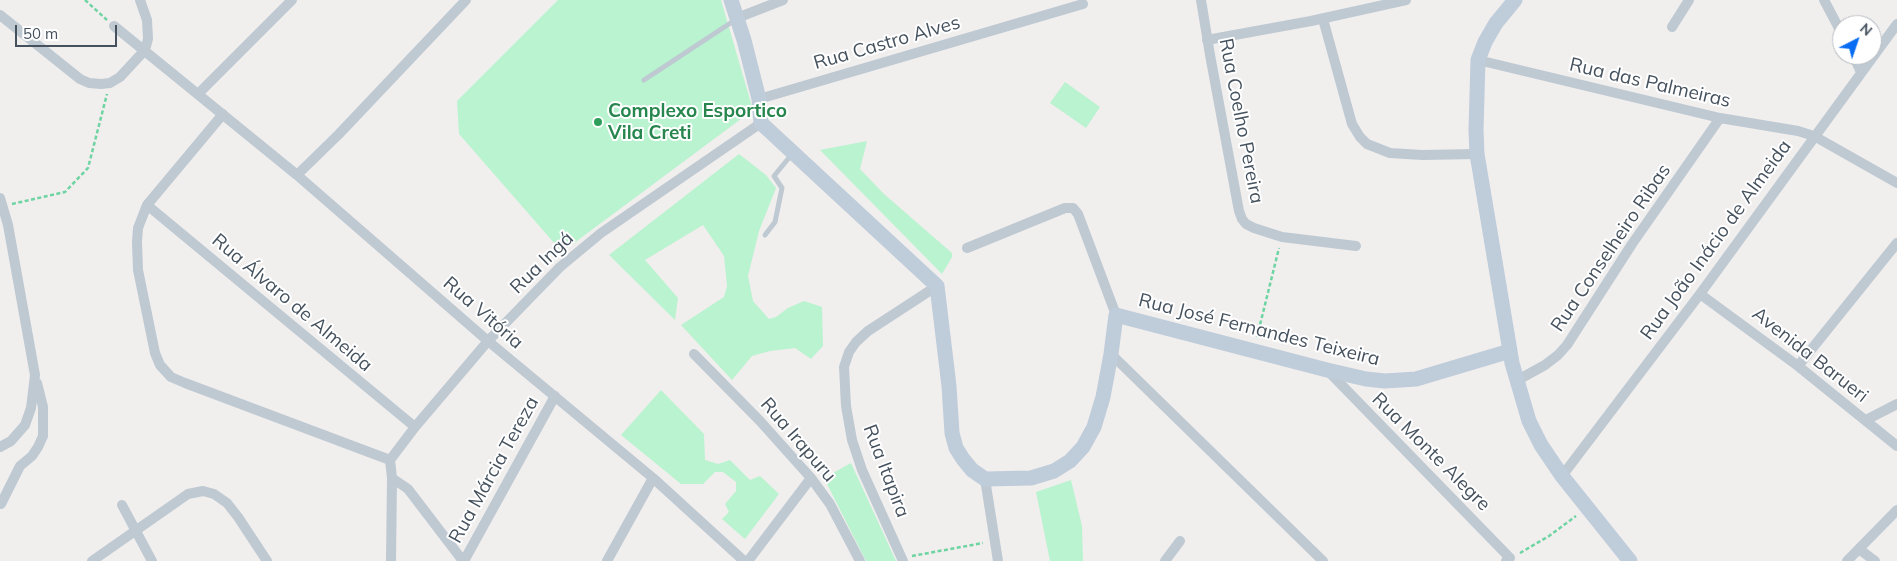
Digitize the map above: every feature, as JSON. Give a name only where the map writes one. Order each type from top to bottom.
[{"type":"street","points":[[0,15],[80,79],[90,83],[110,83],[120,77],[145,50],[148,40],[147,20],[140,0]]},
{"type":"street","points":[[198,94],[292,0]]},
{"type":"street","points":[[298,175],[466,0]]},
{"type":"street","points":[[731,0],[744,40],[758,99],[761,122],[937,286],[949,386],[952,433],[963,459],[972,470],[985,479],[1031,478],[1054,471],[1070,461],[1083,447],[1094,427],[1111,354],[1116,315],[1078,214],[1073,208],[1065,208],[967,248]]},
{"type":"street","points":[[737,18],[783,0]]},
{"type":"street","name":"Rua Coelho Pereira","points":[[1201,0],[1239,212],[1246,224],[1262,232],[1282,237],[1356,246]]},
{"type":"street","points":[[1207,40],[1323,19],[1406,0]]},
{"type":"street","points":[[1515,0],[1496,23],[1488,36],[1478,60],[1477,154],[1516,381],[1529,422],[1562,476],[1630,561]]},
{"type":"street","points":[[1672,27],[1689,0]]},
{"type":"street","points":[[1824,0],[1832,15]]},
{"type":"street","name":"Rua Castro Alves","points":[[758,99],[1083,4]]},
{"type":"street","points":[[1323,19],[1352,124],[1367,144],[1390,153],[1422,155],[1477,154]]},
{"type":"street","name":"Rua João Inácio de Almeida","points":[[1562,476],[1700,294],[1861,72],[1893,38],[1897,24]]},
{"type":"street","name":"Rua Vitória","points":[[114,26],[298,175],[488,341],[653,478],[744,561]]},
{"type":"street","name":"Rua das Palmeiras","points":[[1478,60],[1720,118],[1798,131],[1814,136],[1897,183]]},
{"type":"street","points":[[1858,65],[1861,72]]},
{"type":"street","points":[[223,114],[147,205],[138,228],[138,270],[155,353],[164,371],[185,383],[390,460],[392,478],[391,561]]},
{"type":"street","name":"Rua Conselheiro Ribas","points":[[1516,381],[1545,365],[1567,345],[1632,244],[1720,118]]},
{"type":"street","name":"Rua Ingá","points":[[390,460],[415,427],[488,341],[560,267],[600,233],[761,122]]},
{"type":"street","points":[[0,504],[20,466],[38,447],[43,436],[43,407],[35,375],[2,202]]},
{"type":"street","name":"Rua Álvaro de Almeida","points":[[147,205],[415,427]]},
{"type":"street","points":[[1798,366],[1897,243]]},
{"type":"street","name":"Rua Itapira","points":[[902,559],[862,470],[852,440],[846,406],[844,367],[849,352],[856,342],[868,331],[937,286]]},
{"type":"street","name":"Avenida Barueri","points":[[1700,294],[1798,366],[1897,446]]},
{"type":"street","name":"Rua José Fernandes Teixeira","points":[[1116,315],[1366,379],[1401,381],[1416,379],[1510,351]]},
{"type":"street","name":"Rua Irapuru","points":[[694,354],[760,421],[811,478],[830,504],[860,561]]},
{"type":"street","points":[[1111,354],[1323,561]]},
{"type":"street","name":"Rua Monte Alegre","points":[[1327,370],[1508,560]]},
{"type":"street","points":[[0,447],[11,441],[25,424],[32,408],[35,375]]},
{"type":"street","name":"Rua Márcia Tereza","points":[[464,561],[555,396]]},
{"type":"street","points":[[1866,420],[1897,404]]},
{"type":"street","points":[[392,478],[408,489],[464,561]]},
{"type":"street","points":[[608,561],[653,478]]},
{"type":"street","points":[[748,561],[811,478]]},
{"type":"street","points":[[985,479],[998,561]]},
{"type":"street","points":[[92,561],[188,494],[203,491],[214,494],[227,503],[238,516],[267,561]]},
{"type":"street","points":[[122,505],[152,561]]},
{"type":"street","points":[[1847,561],[1897,510]]},
{"type":"street","points":[[1165,561],[1180,541]]},
{"type":"street","points":[[1859,549],[1875,561]]},
{"type":"lane","points":[[644,80],[737,18]]},
{"type":"lane","points":[[765,236],[775,222],[782,188],[774,176],[793,152]]},
{"type":"path","points":[[85,0],[114,26]]},
{"type":"path","points":[[2,202],[65,192],[88,168],[110,83]]},
{"type":"path","points":[[1254,350],[1282,237]]},
{"type":"path","points":[[1508,560],[1549,536],[1586,507]]},
{"type":"path","points":[[902,559],[994,540]]},
{"type":"green space","name":"Complexo Esportico Vila Creti","points":[[558,0],[721,0],[753,110],[562,252],[459,134],[457,101]]},
{"type":"green space","points":[[1065,82],[1100,107],[1086,128],[1050,103]]},
{"type":"green space","points":[[867,141],[860,169],[884,194],[952,253],[952,257],[942,274],[820,150]]},
{"type":"green space","points":[[739,154],[766,175],[776,188],[759,231],[748,276],[753,301],[769,319],[804,301],[822,307],[823,346],[811,359],[795,348],[770,351],[752,356],[732,380],[681,325],[724,297],[727,286],[724,256],[703,225],[645,260],[678,298],[675,320],[609,255]]},
{"type":"green space","points":[[661,390],[704,434],[705,460],[718,464],[730,460],[750,480],[760,476],[779,494],[745,539],[722,519],[729,512],[725,504],[736,491],[736,482],[723,472],[715,472],[703,484],[681,484],[621,435]]},
{"type":"green space","points":[[851,463],[896,561],[866,561],[824,478]]},
{"type":"green space","points":[[1071,480],[1082,526],[1083,561],[1050,561],[1036,492]]},
{"type":"place","name":"Complexo Esportico Vila Creti","points":[[598,122]]}]
